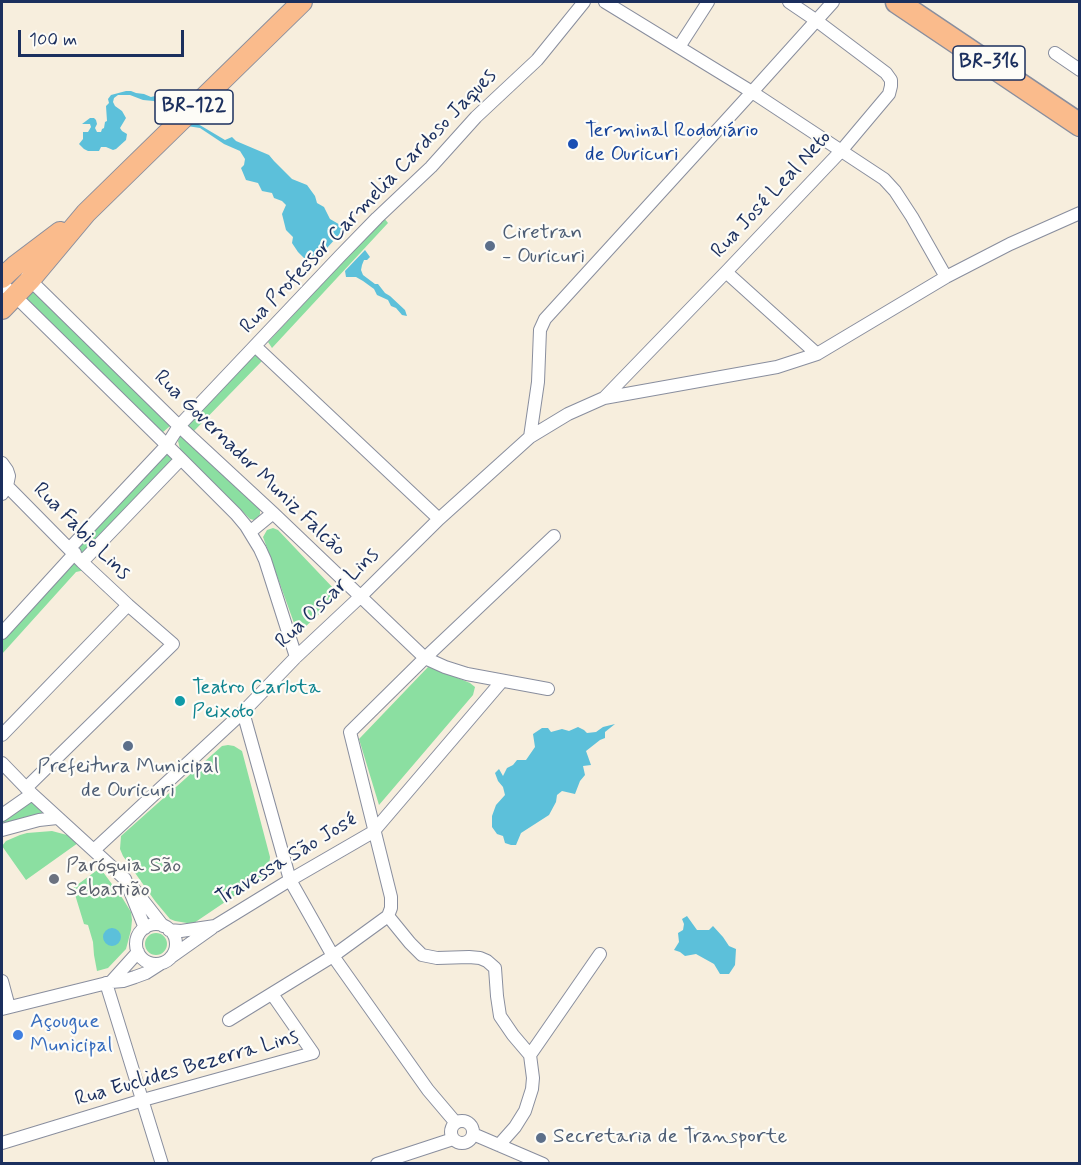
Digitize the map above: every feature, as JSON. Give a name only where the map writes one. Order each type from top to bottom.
[{"type":"highway","name":"BR-316","points":[[897,2],[1080,125]]},
{"type":"main road","name":"BR-122","points":[[6,296],[30,280],[86,213],[302,2]]},
{"type":"main road","name":"BR-122","points":[[8,272],[86,213]]},
{"type":"street","name":"Rua Professor Carmelia Cardoso Jaques","points":[[76,554],[167,445],[179,426],[377,218],[431,168],[476,117],[537,60],[584,2]]},
{"type":"street","points":[[605,2],[752,92],[884,179],[895,191],[922,233],[945,277]]},
{"type":"street","points":[[679,47],[708,2]]},
{"type":"street","points":[[789,2],[817,21]]},
{"type":"street","points":[[530,437],[538,382],[540,330],[545,319],[833,2]]},
{"type":"street","name":"Rua José Leal Neto","points":[[604,398],[841,151],[889,94],[891,80],[886,73],[817,21]]},
{"type":"street","points":[[1055,53],[1080,70]]},
{"type":"street","points":[[604,398],[777,367],[817,354],[945,277],[1010,244],[1080,213]]},
{"type":"street","name":"Rua Governador Muniz Falcão","points":[[8,272],[30,280],[179,426],[425,658],[467,674],[548,689]]},
{"type":"street","points":[[726,272],[817,354]]},
{"type":"street","points":[[6,296],[75,355],[236,514],[260,549],[296,657]]},
{"type":"street","points":[[75,355],[92,341]]},
{"type":"street","points":[[255,346],[439,519]]},
{"type":"street","name":"Rua Oscar Lins","points":[[94,850],[243,712],[296,657],[439,519],[530,437],[568,414],[604,398]]},
{"type":"street","points":[[2,633],[76,554],[181,459]]},
{"type":"street","points":[[2,463],[9,476],[4,490]]},
{"type":"street","name":"Rua Fabio Lins","points":[[4,490],[172,644],[29,791]]},
{"type":"street","points":[[250,532],[273,513]]},
{"type":"street","points":[[229,1020],[333,956],[388,916],[391,897],[350,732],[554,536]]},
{"type":"street","points":[[2,735],[128,605]]},
{"type":"street","name":"Travessa São José","points":[[166,928],[181,931],[215,926],[373,832],[502,681]]},
{"type":"street","points":[[243,712],[290,880],[333,956],[428,1090],[456,1123]]},
{"type":"street","points":[[2,763],[57,818],[125,879],[166,928],[175,940],[174,952],[165,961],[153,964],[141,958],[136,945],[140,933],[151,925],[166,928]]},
{"type":"street","points":[[2,816],[29,791]]},
{"type":"street","points":[[2,830],[39,820],[57,818]]},
{"type":"street","points":[[125,879],[145,928]]},
{"type":"street","points":[[388,916],[422,955],[438,958],[480,958],[495,968],[500,1016],[530,1055],[533,1078],[530,1099],[525,1111],[499,1145]]},
{"type":"street","points":[[2,981],[5,1008],[109,982],[135,978],[165,961],[215,926]]},
{"type":"street","points":[[109,982],[138,952]]},
{"type":"street","points":[[530,1055],[600,954]]},
{"type":"street","points":[[109,982],[162,1164]]},
{"type":"street","name":"Rua Euclides Bezerra Lins","points":[[2,1143],[143,1100],[313,1053],[272,994]]},
{"type":"street","points":[[463,1121],[470,1124],[473,1131],[470,1140],[459,1143],[453,1139],[451,1128],[456,1123],[463,1121]]},
{"type":"street","points":[[473,1134],[543,1164]]},
{"type":"street","points":[[377,1164],[453,1139]]},
{"type":"green space","points":[[384,218],[388,223],[272,348],[268,342]]},
{"type":"green space","points":[[30,286],[170,426],[162,433],[21,294]]},
{"type":"green space","points":[[255,353],[262,361],[193,432],[186,425]]},
{"type":"green space","points":[[184,436],[260,510],[258,518],[250,519],[180,449],[178,441]]},
{"type":"green space","points":[[168,453],[172,460],[84,554],[80,552],[78,547]]},
{"type":"green space","points":[[273,528],[278,530],[335,590],[336,596],[332,602],[305,627],[296,626],[294,623],[263,537],[267,530]]},
{"type":"green space","points":[[73,560],[85,570],[76,572],[2,654],[2,638]]},
{"type":"green space","points":[[428,667],[470,683],[475,687],[473,695],[379,805],[359,739]]},
{"type":"green space","points":[[228,745],[242,751],[270,857],[269,867],[265,875],[194,923],[175,921],[170,919],[155,901],[123,856],[120,849],[121,836],[222,746]]},
{"type":"green space","points":[[29,802],[43,813],[42,815],[2,822],[2,820]]},
{"type":"green space","points":[[52,831],[67,835],[78,843],[26,880],[2,846],[6,841],[20,835]]},
{"type":"green space","points":[[100,868],[131,912],[132,920],[126,949],[108,968],[97,971],[93,942],[88,925],[84,924],[73,888]]},
{"type":"green space","points":[[156,933],[164,936],[167,944],[164,952],[156,955],[148,952],[145,944],[148,936]]},
{"type":"water","points":[[126,91],[165,100],[172,98],[180,109],[173,116],[168,110],[163,111],[154,101],[130,95],[118,95],[113,102],[126,118],[120,128],[127,134],[126,140],[113,150],[106,147],[101,147],[99,151],[84,149],[79,144],[83,139],[83,132],[88,132],[91,127],[90,124],[82,124],[94,118],[97,132],[101,132],[107,121],[108,99],[111,95]]},
{"type":"water","points":[[193,121],[225,140],[232,137],[236,141],[269,155],[292,179],[307,185],[317,203],[324,207],[330,219],[344,229],[319,257],[312,260],[304,258],[292,243],[293,237],[286,230],[282,214],[286,205],[274,198],[272,193],[262,191],[258,183],[246,180],[241,168],[245,159],[240,151],[224,144],[200,128],[187,126]]},
{"type":"water","points":[[365,250],[370,257],[364,260],[362,265],[363,275],[378,284],[405,310],[407,316],[402,315],[391,306],[388,300],[377,295],[374,289],[363,281],[356,277],[346,277],[345,271]]},
{"type":"water","points":[[615,724],[605,732],[605,738],[586,751],[591,765],[583,766],[585,775],[575,794],[562,791],[557,795],[549,815],[521,833],[516,845],[505,843],[503,836],[497,834],[492,827],[492,816],[496,805],[505,795],[495,773],[499,769],[503,776],[507,768],[517,760],[526,760],[535,747],[533,734],[542,728],[548,728],[551,732],[562,729],[569,731],[578,727],[587,733],[596,732],[603,727]]},
{"type":"water","points":[[687,916],[697,930],[709,930],[713,926],[729,946],[736,949],[735,965],[729,974],[720,974],[714,964],[696,954],[685,956],[674,950],[679,942],[678,933],[683,930],[682,919]]},
{"type":"water","points":[[112,928],[120,933],[121,937],[116,945],[112,946],[104,941],[103,937],[108,929]]},
{"type":"place","name":"Terminal Rodoviário de Ouricuri","points":[[573,144]]},
{"type":"place","name":"Ciretran - Ouricuri","points":[[490,246]]},
{"type":"place","name":"Teatro Carlota Peixoto","points":[[180,701]]},
{"type":"place","name":"Prefeitura Municipal de Ouricuri","points":[[128,746]]},
{"type":"place","name":"Paróquia São Sebastião","points":[[54,879]]},
{"type":"place","name":"Açougue Municipal","points":[[18,1035]]},
{"type":"place","name":"Secretaria de Transporte","points":[[541,1138]]}]
